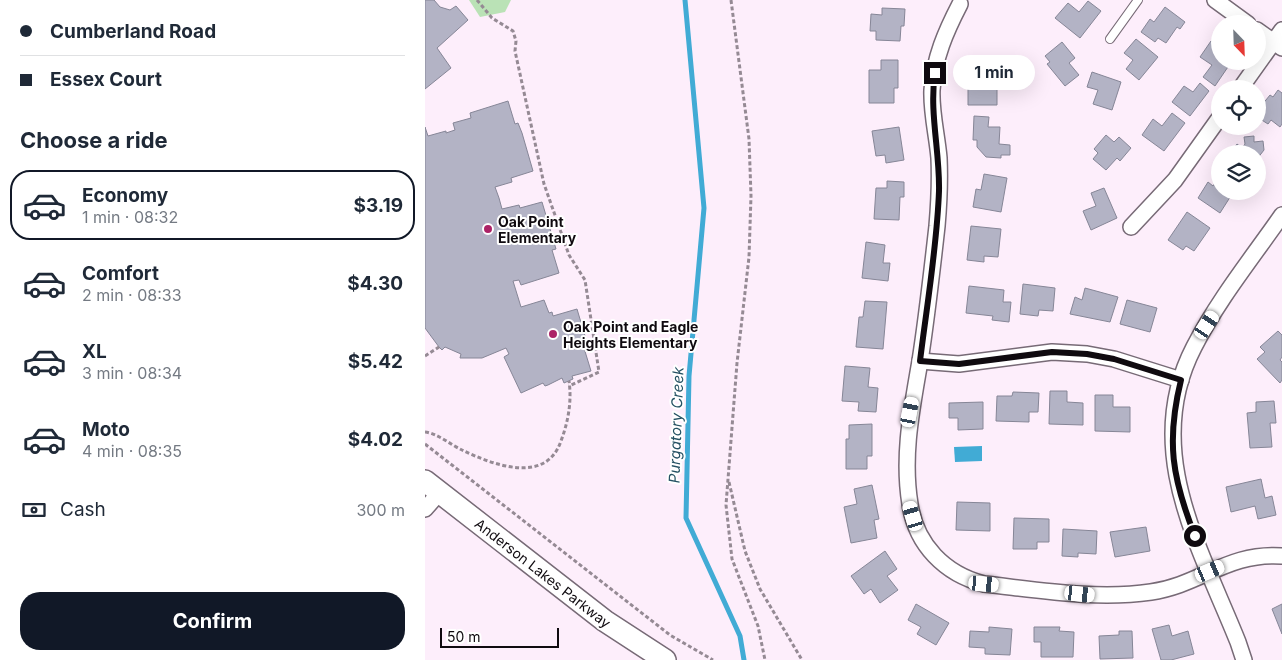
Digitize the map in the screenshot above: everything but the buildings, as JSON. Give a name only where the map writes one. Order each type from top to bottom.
[{"type":"street","points":[[1215,0],[1236,15]]},
{"type":"street","points":[[960,4],[944,36],[932,90],[939,159],[939,192],[920,361],[910,412],[907,467],[910,504],[925,544],[936,559],[951,571],[969,580],[984,584],[1091,595],[1153,592],[1244,558],[1266,555],[1282,556]]},
{"type":"street","points":[[1247,80],[1279,40],[1266,34]]},
{"type":"street","points":[[1131,227],[1175,180],[1211,130]]},
{"type":"street","points":[[1244,660],[1239,642],[1181,501],[1174,466],[1171,432],[1181,380],[1193,348],[1282,215]]},
{"type":"street","points":[[920,361],[959,364],[1052,352],[1087,354],[1114,359],[1181,380]]},
{"type":"street","points":[[425,509],[432,486]]},
{"type":"street","name":"Anderson Lakes Parkway","points":[[432,486],[605,621],[665,660]]},
{"type":"lane","points":[[1111,39],[1138,0]]},
{"type":"path","points":[[477,0],[492,18],[513,31],[516,41],[515,51],[544,184],[569,254],[585,280],[599,372],[569,386]]},
{"type":"path","points":[[731,0],[749,139],[751,196],[749,257],[737,363],[726,505],[732,559],[758,626],[765,660]]},
{"type":"path","points":[[425,356],[439,347]]},
{"type":"path","points":[[425,432],[464,451],[508,467],[527,469],[538,466],[550,460],[558,450],[571,396],[569,381]]},
{"type":"path","points":[[425,444],[670,634],[713,660]]},
{"type":"path","points":[[728,480],[745,551],[760,589],[802,660]]},
{"type":"green space","points":[[469,0],[511,0],[505,12],[480,17]]},
{"type":"water","points":[[982,446],[982,461],[955,462],[954,447]]},
{"type":"waterway","name":"Purgatory Creek","points":[[685,0],[704,208],[689,376],[686,518],[740,636],[744,660]]},
{"type":"place","name":"Oak Point Elementary","points":[[488,229]]},
{"type":"place","name":"Oak Point and Eagle Heights Elementary","points":[[553,334]]},
{"type":"route","points":[[935,73],[932,90],[939,159],[939,192],[937,226],[920,361],[959,364],[986,362],[1017,355],[1052,352],[1087,354],[1114,359],[1160,375],[1181,380],[1171,432],[1174,466],[1181,501],[1195,536]]}]
